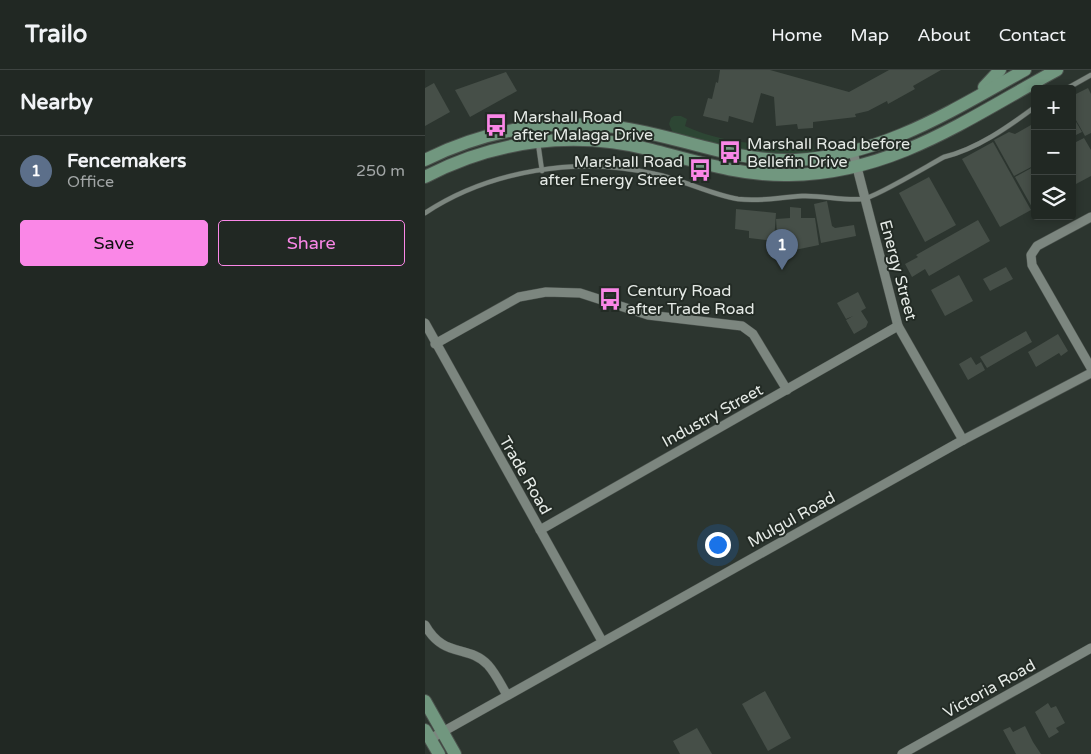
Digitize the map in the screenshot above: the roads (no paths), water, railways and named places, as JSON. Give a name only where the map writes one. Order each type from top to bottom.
[{"type":"main road","points":[[921,127],[945,108],[987,84],[1000,70]]},
{"type":"main road","points":[[425,160],[479,137],[550,125],[617,127],[762,160],[795,160],[853,152],[899,138],[921,127],[1011,73],[1025,70],[1033,83]]},
{"type":"main road","points":[[425,177],[466,158],[490,150],[537,141],[575,139],[615,143],[654,150],[735,171],[760,174],[791,175],[857,166],[909,151],[1057,70]]},
{"type":"main road","points":[[1011,73],[1020,90]]},
{"type":"main road","points":[[654,150],[659,137]]},
{"type":"main road","points":[[425,701],[455,754]]},
{"type":"main road","points":[[428,734],[439,754]]},
{"type":"street","name":"Energy Street","points":[[853,152],[897,326],[963,440]]},
{"type":"street","points":[[1091,217],[1037,246],[1031,255],[1032,265],[1091,368]]},
{"type":"street","points":[[435,344],[519,297],[546,292],[580,293],[648,315],[742,326],[753,334],[787,390]]},
{"type":"street","name":"Trade Road","points":[[425,324],[602,641]]},
{"type":"street","name":"Industry Street","points":[[540,530],[897,326]]},
{"type":"street","name":"Mulgul Road","points":[[428,734],[443,732],[963,440],[1091,373]]},
{"type":"street","points":[[425,625],[431,636],[444,647],[476,658],[487,664],[507,695]]},
{"type":"street","name":"Victoria Road","points":[[902,754],[1091,648]]},
{"type":"lane","points":[[1073,85],[1091,75]]},
{"type":"lane","points":[[425,213],[490,181],[542,171],[591,166],[631,168],[680,180],[705,192],[758,201],[803,196],[865,199],[944,157],[955,154],[993,135],[1031,110]]},
{"type":"lane","points":[[537,141],[542,171]]},
{"type":"place","name":"Marshall Road after Malaga Drive","points":[[496,125]]},
{"type":"place","name":"Marshall Road before Bellefin Drive","points":[[730,152]]},
{"type":"place","name":"Marshall Road after Energy Street","points":[[700,170]]},
{"type":"place","name":"Fencemakers","points":[[782,270]]},
{"type":"place","name":"Century Road after Trade Road","points":[[610,299]]}]
